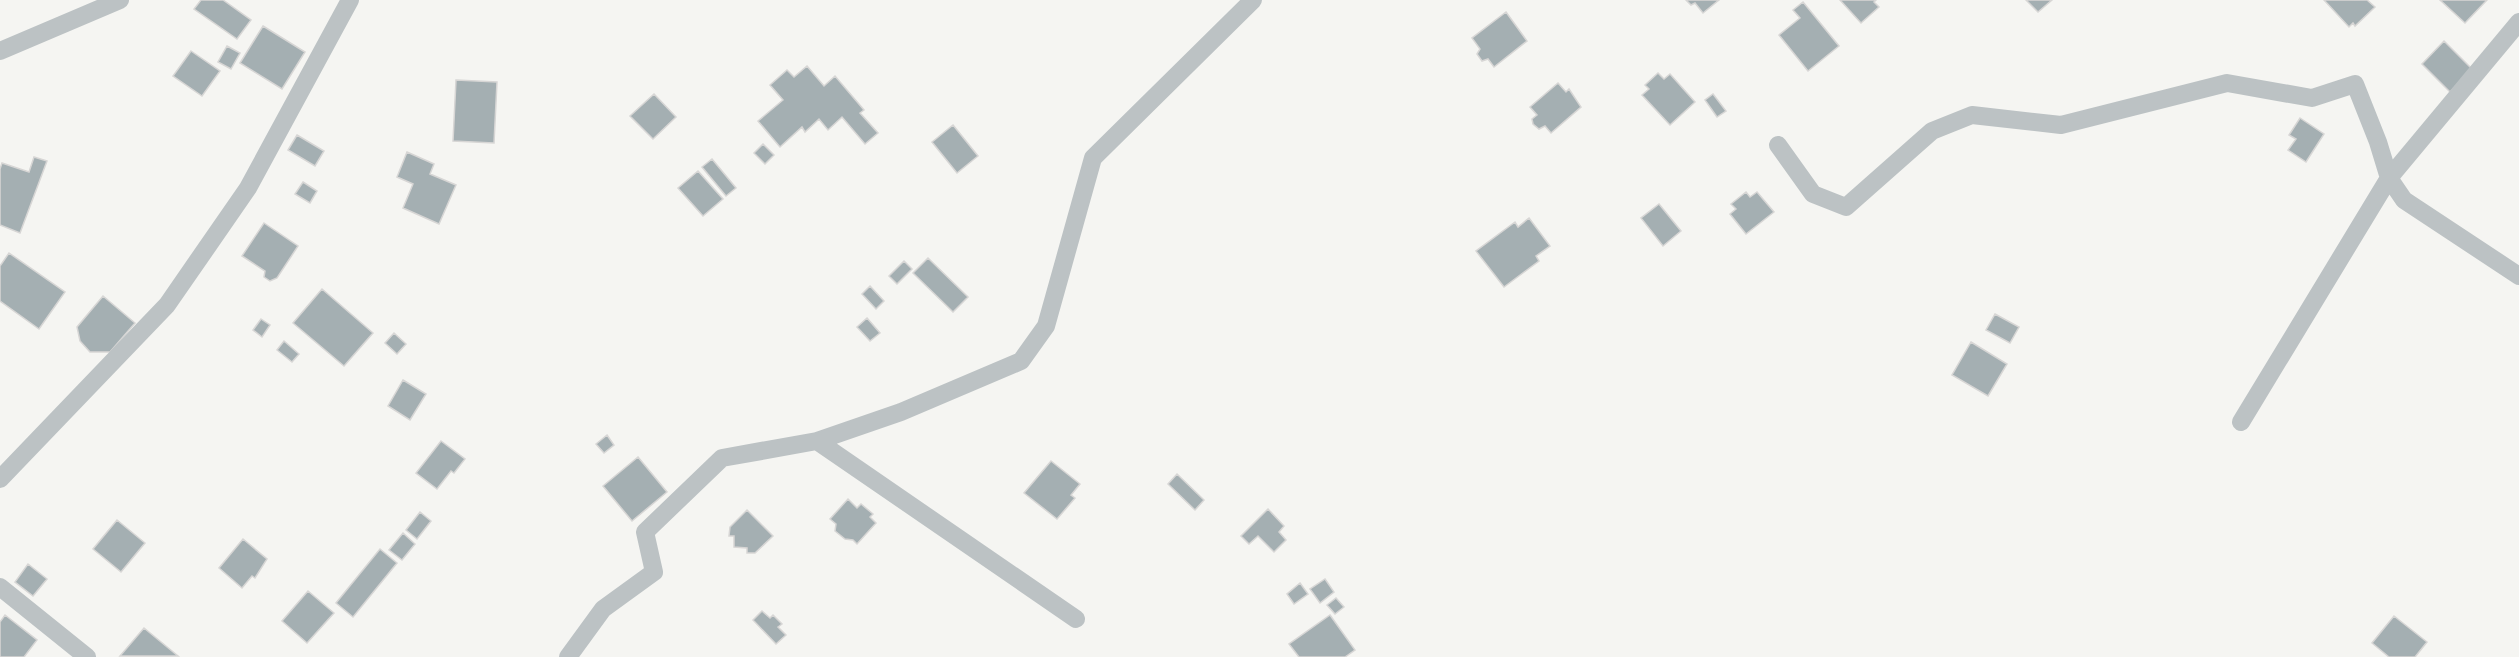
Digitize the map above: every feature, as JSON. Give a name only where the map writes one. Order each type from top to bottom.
[{"type":"street","points":[[0,51],[120,0]]},
{"type":"street","points":[[0,479],[167,305],[248,188],[351,0]]},
{"type":"street","points":[[568,657],[603,609],[654,572],[645,532],[722,458],[817,441],[902,412],[1021,361],[1046,326],[1094,158],[1253,0]]},
{"type":"street","points":[[2241,422],[2389,178],[2519,21]]},
{"type":"street","points":[[1778,145],[1813,194],[1846,207],[1932,130],[1972,115],[2061,125],[2227,83],[2312,98],[2355,84],[2378,142],[2389,178],[2404,200],[2519,276]]},
{"type":"street","points":[[817,441],[1076,619]]},
{"type":"street","points":[[0,587],[87,657]]},
{"type":"building","points":[[201,0],[223,0],[251,20],[237,39],[194,9]]},
{"type":"building","points":[[1686,0],[1719,0],[1703,13],[1695,3],[1691,5]]},
{"type":"building","points":[[1840,0],[1876,0],[1874,2],[1879,7],[1861,23]]},
{"type":"building","points":[[2026,0],[2052,0],[2038,12]]},
{"type":"building","points":[[2324,0],[2367,0],[2375,7],[2355,26],[2353,23],[2349,27]]},
{"type":"building","points":[[2440,0],[2487,0],[2465,23]]},
{"type":"building","points":[[1803,2],[1839,46],[1808,71],[1779,35],[1800,18],[1793,10]]},
{"type":"building","points":[[1506,12],[1527,41],[1494,67],[1488,59],[1482,61],[1477,54],[1480,49],[1472,38]]},
{"type":"building","points":[[263,26],[305,52],[282,89],[240,63]]},
{"type":"building","points":[[2444,41],[2472,69],[2450,92],[2422,64]]},
{"type":"building","points":[[227,46],[240,53],[231,69],[218,62]]},
{"type":"building","points":[[191,51],[220,71],[202,96],[173,76]]},
{"type":"building","points":[[807,66],[824,86],[835,76],[864,110],[860,113],[878,133],[865,144],[842,117],[828,130],[819,119],[805,132],[802,127],[780,147],[758,121],[783,100],[770,85],[787,70],[794,77]]},
{"type":"building","points":[[1658,73],[1664,79],[1670,74],[1695,102],[1670,125],[1642,95],[1649,89],[1645,85]]},
{"type":"building","points":[[456,80],[497,82],[494,143],[453,141]]},
{"type":"building","points":[[1558,83],[1566,92],[1569,89],[1581,107],[1551,133],[1545,126],[1539,129],[1533,124],[1532,119],[1537,115],[1530,107]]},
{"type":"building","points":[[654,94],[676,117],[653,139],[630,116]]},
{"type":"building","points":[[1713,94],[1726,111],[1717,117],[1705,100]]},
{"type":"building","points":[[2300,118],[2324,134],[2306,162],[2288,150],[2296,139],[2289,135]]},
{"type":"building","points":[[953,125],[978,156],[957,173],[932,142]]},
{"type":"building","points":[[297,135],[324,151],[315,166],[288,150]]},
{"type":"building","points":[[763,144],[774,155],[765,164],[754,153]]},
{"type":"building","points":[[407,152],[434,164],[430,174],[456,185],[439,224],[403,208],[413,184],[397,177]]},
{"type":"building","points":[[34,157],[47,161],[20,233],[0,225],[0,169],[2,163],[29,172]]},
{"type":"building","points":[[712,159],[736,188],[726,196],[702,167]]},
{"type":"building","points":[[698,171],[723,199],[703,216],[678,188]]},
{"type":"building","points":[[303,182],[317,191],[310,203],[295,194]]},
{"type":"building","points":[[1746,192],[1750,197],[1757,192],[1774,212],[1746,234],[1730,214],[1736,209],[1731,204]]},
{"type":"building","points":[[1659,204],[1681,231],[1663,246],[1641,218]]},
{"type":"building","points":[[1529,218],[1550,246],[1536,256],[1539,261],[1504,287],[1476,251],[1515,222],[1518,227]]},
{"type":"building","points":[[264,223],[298,246],[277,278],[270,281],[264,277],[265,271],[242,256]]},
{"type":"building","points":[[9,253],[65,292],[39,329],[0,301],[0,266]]},
{"type":"building","points":[[928,258],[968,297],[953,312],[913,273]]},
{"type":"building","points":[[904,261],[912,269],[897,284],[889,276]]},
{"type":"building","points":[[870,286],[884,301],[876,309],[862,294]]},
{"type":"building","points":[[322,289],[373,333],[344,366],[293,323]]},
{"type":"building","points":[[103,296],[135,323],[110,352],[90,352],[80,341],[77,327]]},
{"type":"building","points":[[1995,314],[2019,327],[2010,343],[1986,330]]},
{"type":"building","points":[[867,318],[880,333],[870,341],[857,327]]},
{"type":"building","points":[[261,319],[270,325],[262,337],[253,330]]},
{"type":"building","points":[[394,333],[406,344],[397,354],[385,343]]},
{"type":"building","points":[[284,341],[299,354],[292,362],[277,350]]},
{"type":"building","points":[[1971,342],[2007,364],[1988,396],[1952,375]]},
{"type":"building","points":[[403,380],[426,394],[410,420],[388,406]]},
{"type":"building","points":[[607,435],[614,445],[604,453],[596,444]]},
{"type":"building","points":[[441,441],[465,459],[454,473],[451,471],[437,489],[416,473]]},
{"type":"building","points":[[638,457],[667,492],[632,521],[603,486]]},
{"type":"building","points":[[1051,461],[1080,484],[1071,495],[1075,498],[1057,519],[1024,493]]},
{"type":"building","points":[[1177,474],[1204,500],[1195,510],[1168,484]]},
{"type":"building","points":[[848,499],[857,508],[861,504],[873,514],[870,517],[876,523],[857,544],[853,540],[845,539],[835,531],[836,524],[830,519]]},
{"type":"building","points":[[1268,509],[1284,526],[1279,532],[1286,540],[1274,552],[1258,536],[1249,544],[1241,536]]},
{"type":"building","points":[[747,510],[773,536],[755,553],[747,553],[747,548],[734,547],[734,536],[729,536],[730,527]]},
{"type":"building","points":[[420,512],[431,521],[417,539],[406,530]]},
{"type":"building","points":[[117,520],[145,543],[121,572],[93,549]]},
{"type":"building","points":[[403,533],[415,544],[402,560],[389,550]]},
{"type":"building","points":[[243,539],[267,559],[255,578],[252,576],[242,588],[219,568]]},
{"type":"building","points":[[380,549],[397,563],[353,617],[336,603]]},
{"type":"building","points":[[28,564],[47,579],[33,596],[15,582]]},
{"type":"building","points":[[1325,579],[1334,592],[1320,603],[1310,589]]},
{"type":"building","points":[[1300,583],[1308,594],[1294,604],[1287,594]]},
{"type":"building","points":[[308,591],[334,613],[307,643],[282,621]]},
{"type":"building","points":[[1336,598],[1344,607],[1335,614],[1327,605]]},
{"type":"building","points":[[762,611],[770,618],[773,615],[782,624],[778,627],[786,635],[776,644],[753,620]]},
{"type":"building","points":[[5,615],[37,640],[24,657],[0,657],[0,622]]},
{"type":"building","points":[[1330,615],[1355,650],[1345,657],[1299,657],[1289,644]]},
{"type":"building","points":[[2394,616],[2427,642],[2415,657],[2389,657],[2372,643]]},
{"type":"building","points":[[144,628],[178,656],[120,656]]}]
